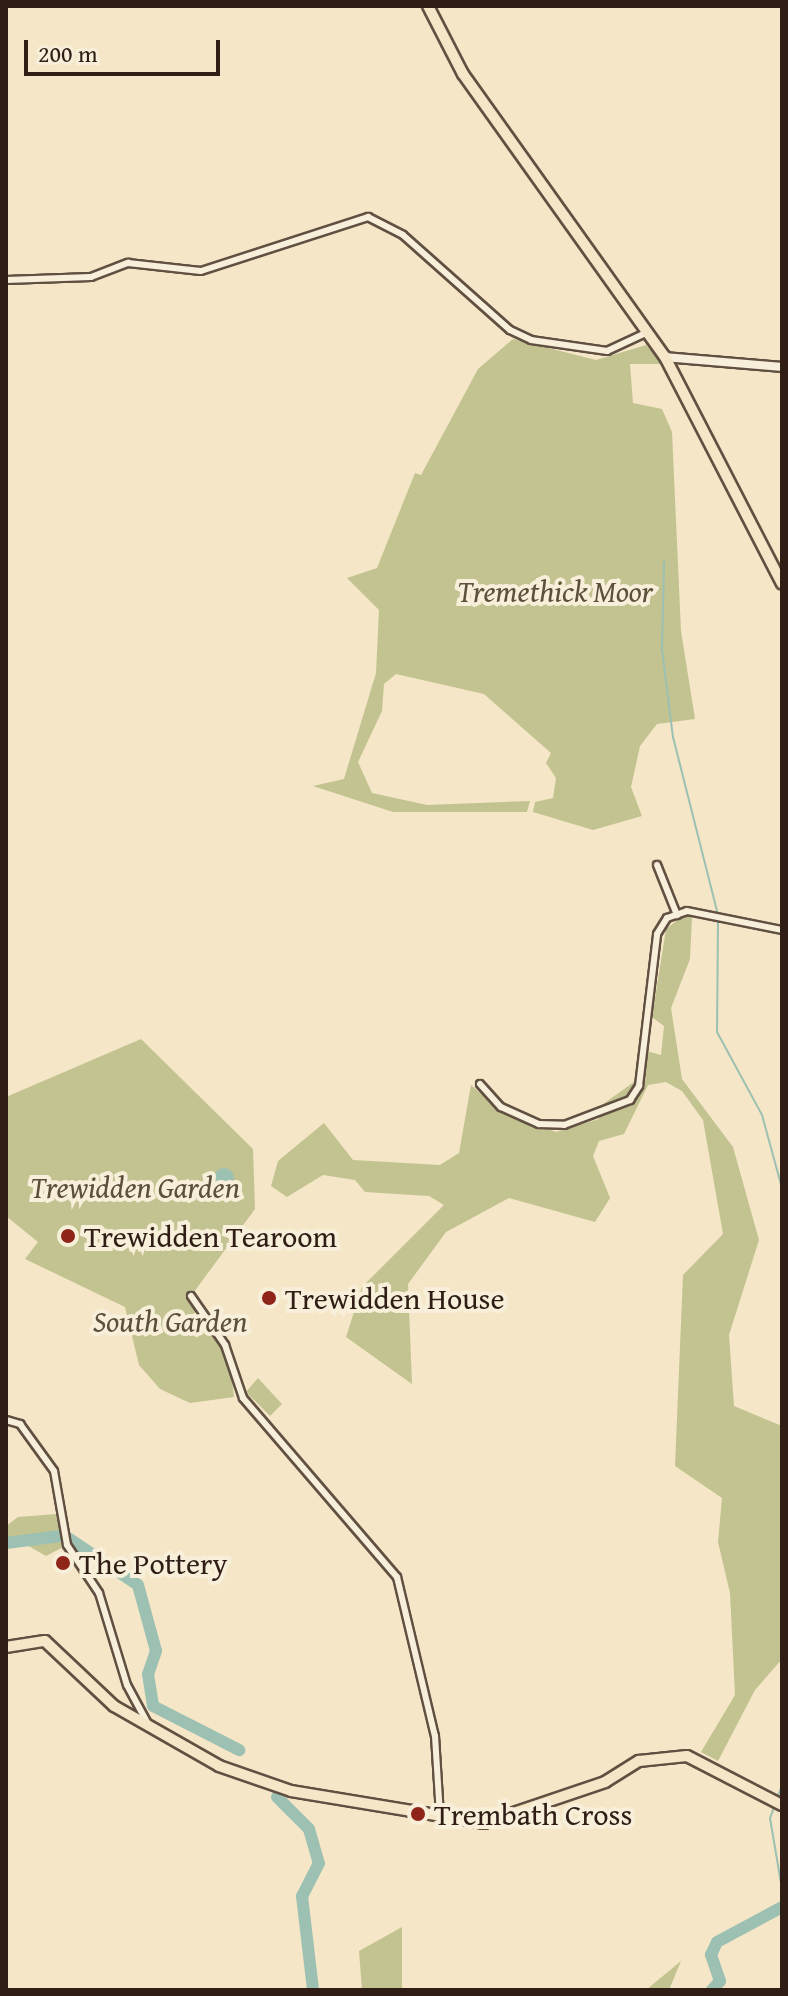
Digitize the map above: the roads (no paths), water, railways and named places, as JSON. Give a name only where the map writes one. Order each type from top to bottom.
[{"type":"main road","points":[[428,6],[487,110],[665,357],[782,584]]},
{"type":"main road","points":[[6,1647],[45,1641],[114,1706],[219,1766],[277,1788],[440,1815],[505,1819],[663,1755],[706,1760],[778,1803]]},
{"type":"street","points":[[6,280],[91,277],[128,263],[201,271],[368,217],[403,235],[510,330],[531,340],[607,351],[648,332]]},
{"type":"street","points":[[665,357],[782,367]]},
{"type":"street","points":[[657,865],[677,915]]},
{"type":"street","points":[[480,1084],[501,1107],[546,1125],[630,1100],[639,1086],[657,934],[677,915],[713,916],[782,930]]},
{"type":"street","points":[[191,1296],[225,1345],[243,1398],[397,1577],[435,1736],[440,1815]]},
{"type":"street","points":[[6,1420],[20,1424],[54,1471],[67,1545],[99,1593],[127,1685],[148,1724]]},
{"type":"waterway","points":[[664,562],[662,649],[673,737],[718,915]]},
{"type":"waterway","points":[[718,921],[717,1032],[762,1115],[782,1188]]},
{"type":"waterway","points":[[782,1325],[782,1395]]},
{"type":"waterway","points":[[6,1543],[61,1536]]},
{"type":"waterway","points":[[68,1538],[138,1585],[156,1651],[148,1674],[153,1706],[239,1750]]},
{"type":"waterway","points":[[777,1799],[782,1785]]},
{"type":"waterway","points":[[277,1797],[309,1829],[319,1863],[302,1896],[313,1990]]},
{"type":"waterway","points":[[775,1805],[770,1818],[782,1889]]},
{"type":"waterway","points":[[712,1990],[720,1981],[711,1955],[717,1942],[782,1907]]},
{"type":"place","name":"Trewidden Tearoom","points":[[68,1236]]},
{"type":"place","name":"Trewidden House","points":[[269,1298]]},
{"type":"place","name":"The Pottery","points":[[63,1563]]},
{"type":"place","name":"Trembath Cross","points":[[418,1814]]},
{"type":"park label","name":"Tremethick Moor","points":[[555,591]]},
{"type":"park label","name":"Trewidden Garden","points":[[135,1187]]},
{"type":"park label","name":"South Garden","points":[[170,1321]]}]
